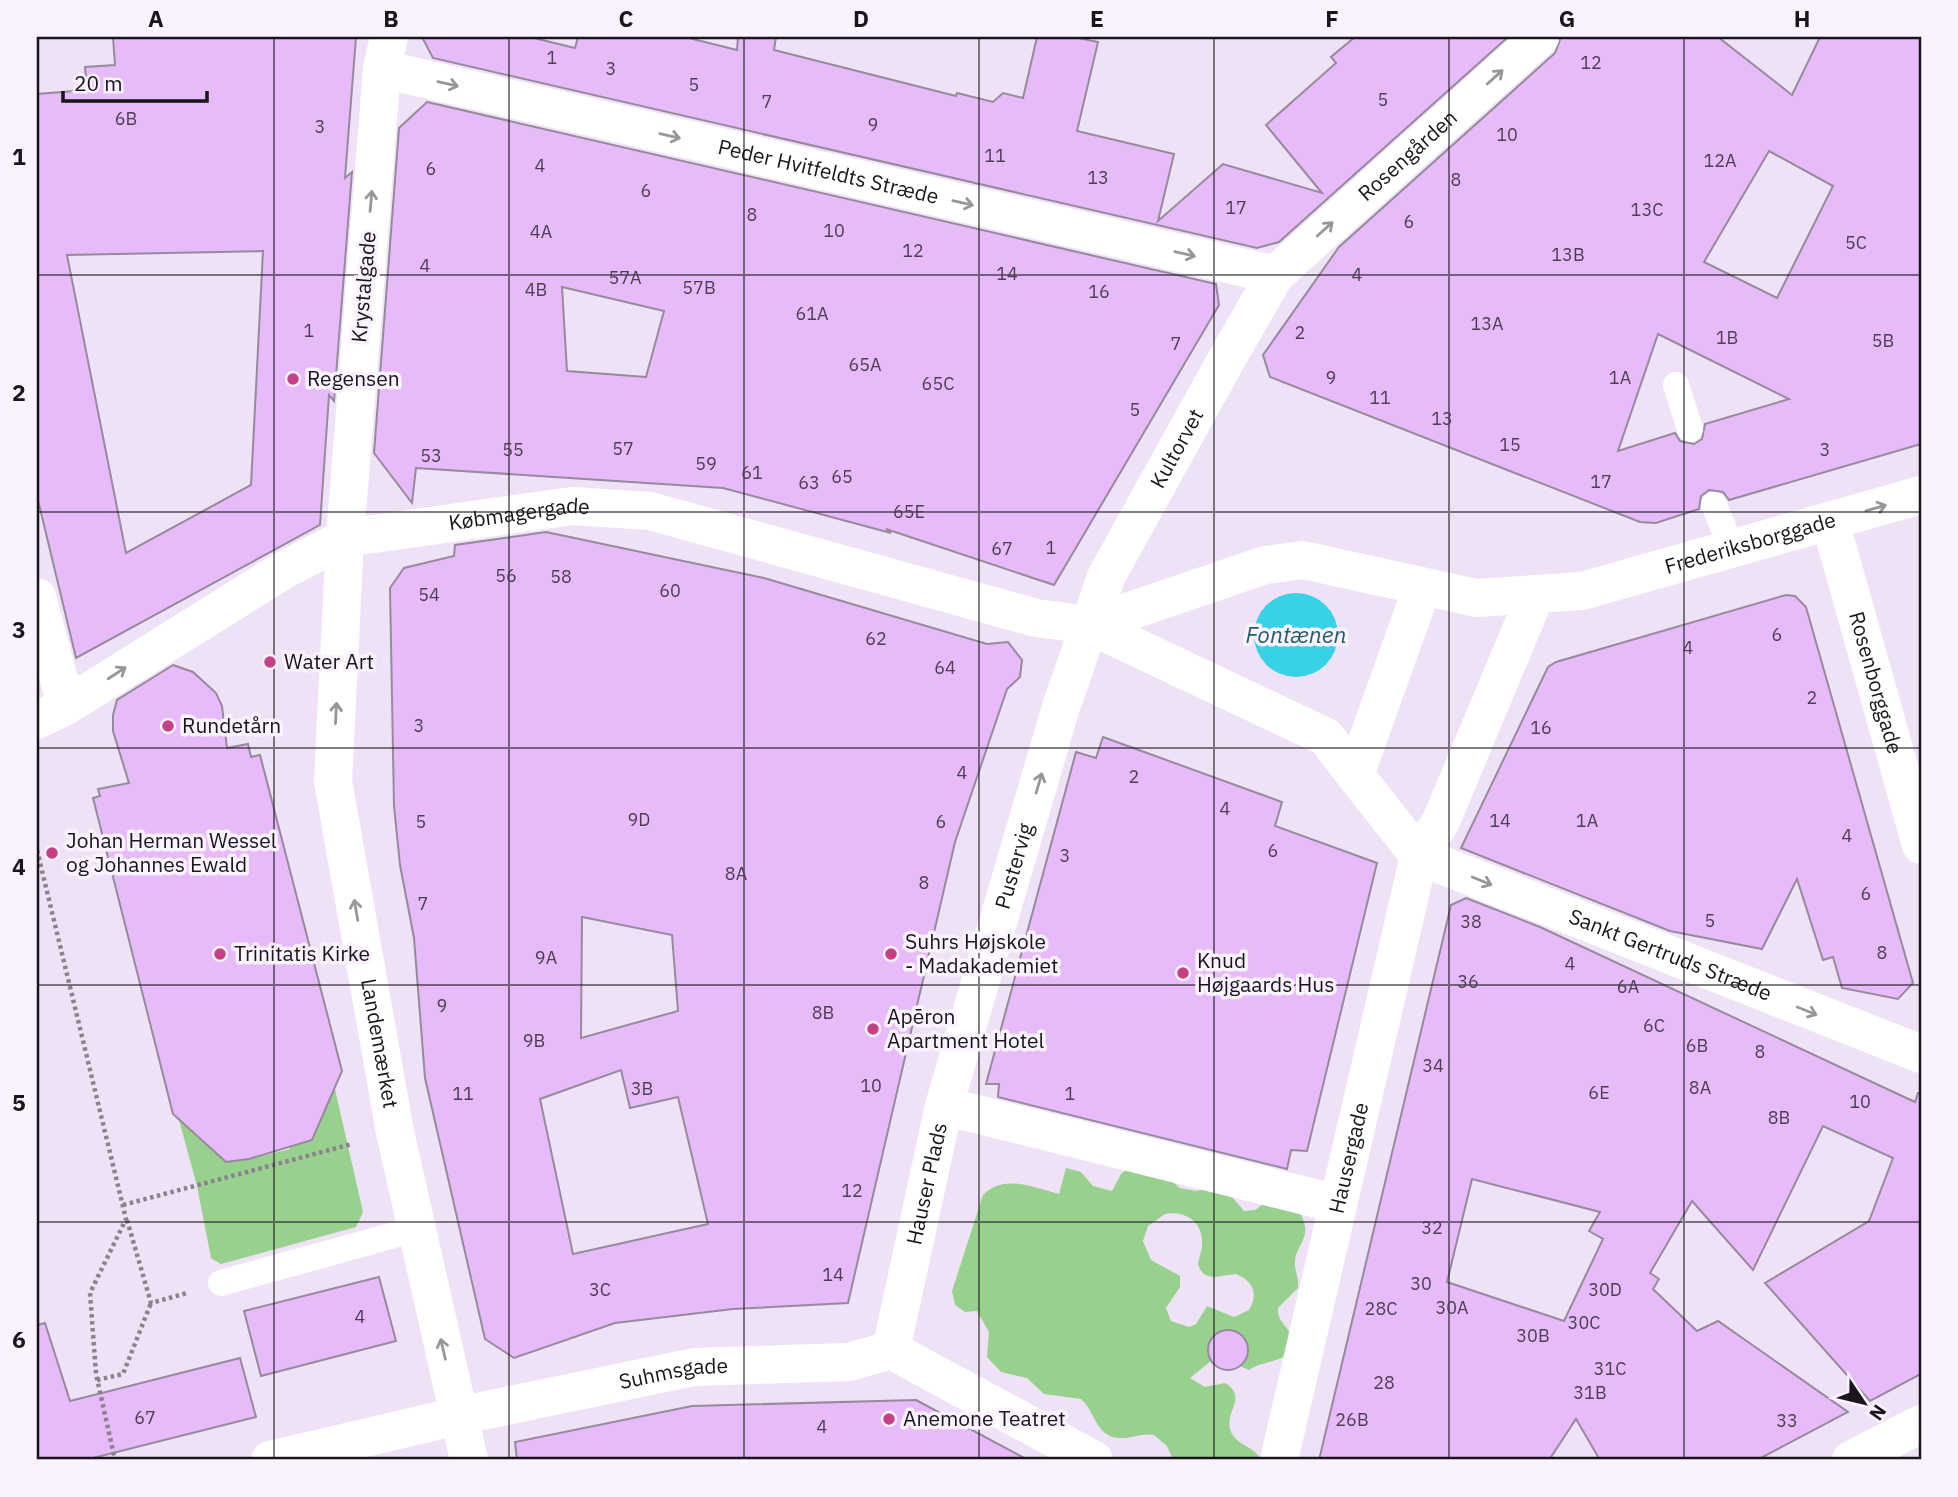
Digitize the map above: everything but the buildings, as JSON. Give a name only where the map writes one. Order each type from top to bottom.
[{"type":"street","name":"Rosengården","points":[[1275,275],[1540,37]]},
{"type":"street","name":"Peder Hvitfeldts Stræde","points":[[386,53],[1275,275]]},
{"type":"street","name":"Krystalgade","points":[[345,538],[386,53]]},
{"type":"street","name":"Kultorvet","points":[[1062,707],[1106,577],[1275,275]]},
{"type":"street","name":"Frederiksborggade","points":[[1536,594],[1582,591],[1921,495]]},
{"type":"street","name":"Købmagergade","points":[[51,713],[282,571],[345,538],[572,506],[650,511],[1036,618],[1089,625]]},
{"type":"street","name":"Rosenborggade","points":[[1830,521],[1921,845]]},
{"type":"street","name":"Landemærket","points":[[345,538],[333,781],[395,1132],[469,1460]]},
{"type":"street","points":[[1303,561],[1476,598],[1536,594],[1441,821],[1419,856],[1326,737],[1089,625],[1265,565],[1303,561]]},
{"type":"street","points":[[1355,775],[1422,588]]},
{"type":"street","points":[[37,597],[51,713]]},
{"type":"street","name":"Pustervig","points":[[944,1107],[1062,707]]},
{"type":"street","name":"Sankt Gertruds Stræde","points":[[1419,856],[1921,1054]]},
{"type":"street","name":"Hausergade","points":[[1279,1460],[1419,856]]},
{"type":"street","name":"Hauser Plads","points":[[891,1350],[944,1107],[1338,1204]]},
{"type":"street","points":[[891,1350],[1094,1460]]},
{"type":"street","name":"Suhmsgade","points":[[270,1460],[458,1416],[694,1367],[849,1362],[891,1350]]},
{"type":"street","points":[[1851,1460],[1921,1424]]},
{"type":"lane","points":[[1675,385],[1690,429]]},
{"type":"lane","points":[[1714,505],[1732,549]]},
{"type":"lane","points":[[221,1283],[416,1229]]},
{"type":"path","points":[[37,850],[126,1219],[151,1303],[123,1374],[97,1380]]},
{"type":"path","points":[[123,1205],[348,1145]]},
{"type":"path","points":[[115,1460],[97,1380],[90,1293],[126,1219]]},
{"type":"path","points":[[151,1303],[221,1283]]},
{"type":"green space","points":[[332,1076],[363,1212],[356,1227],[221,1264],[211,1258],[197,1186],[179,1120],[184,1114],[249,1159],[290,1149],[288,1139],[305,1142],[315,1134],[307,1130]]},
{"type":"green space","points":[[1129,1167],[1159,1170],[1180,1188],[1197,1191],[1208,1187],[1228,1192],[1244,1211],[1255,1210],[1263,1204],[1300,1213],[1305,1230],[1295,1259],[1298,1288],[1278,1308],[1280,1319],[1291,1336],[1290,1353],[1249,1370],[1240,1366],[1221,1369],[1211,1361],[1190,1378],[1205,1387],[1225,1383],[1232,1388],[1235,1399],[1229,1422],[1232,1435],[1254,1451],[1261,1460],[1173,1460],[1167,1446],[1154,1435],[1111,1437],[1101,1428],[1081,1399],[1044,1394],[1027,1378],[1001,1372],[987,1357],[989,1332],[977,1311],[965,1312],[955,1305],[952,1291],[983,1195],[991,1188],[1010,1183],[1059,1194],[1066,1168],[1081,1172],[1093,1186],[1112,1191],[1121,1174]],"holes":[[[1165,1214],[1191,1218],[1199,1228],[1202,1244],[1198,1264],[1204,1274],[1213,1277],[1236,1274],[1247,1280],[1254,1293],[1249,1310],[1234,1317],[1207,1306],[1196,1324],[1189,1327],[1171,1321],[1166,1308],[1180,1287],[1180,1276],[1151,1260],[1143,1241],[1148,1226]]]},
{"type":"water","name":"Fontænen","points":[[1288,593],[1304,593],[1320,600],[1331,611],[1338,627],[1335,651],[1326,665],[1304,677],[1288,677],[1272,670],[1261,659],[1254,643],[1254,627],[1261,611],[1272,600]]},
{"type":"place","name":"Regensen","points":[[293,379]]},
{"type":"place","name":"Water Art","points":[[270,662]]},
{"type":"place","name":"Rundetårn","points":[[168,726]]},
{"type":"place","name":"Johan Herman Wessel og Johannes Ewald","points":[[52,853]]},
{"type":"place","name":"Trinitatis Kirke","points":[[220,954]]},
{"type":"place","name":"Suhrs Højskole - Madakademiet","points":[[891,954]]},
{"type":"place","name":"Knud Højgaards Hus","points":[[1183,973]]},
{"type":"place","name":"Apēron Apartment Hotel","points":[[873,1029]]},
{"type":"place","name":"Anemone Teatret","points":[[889,1419]]}]
